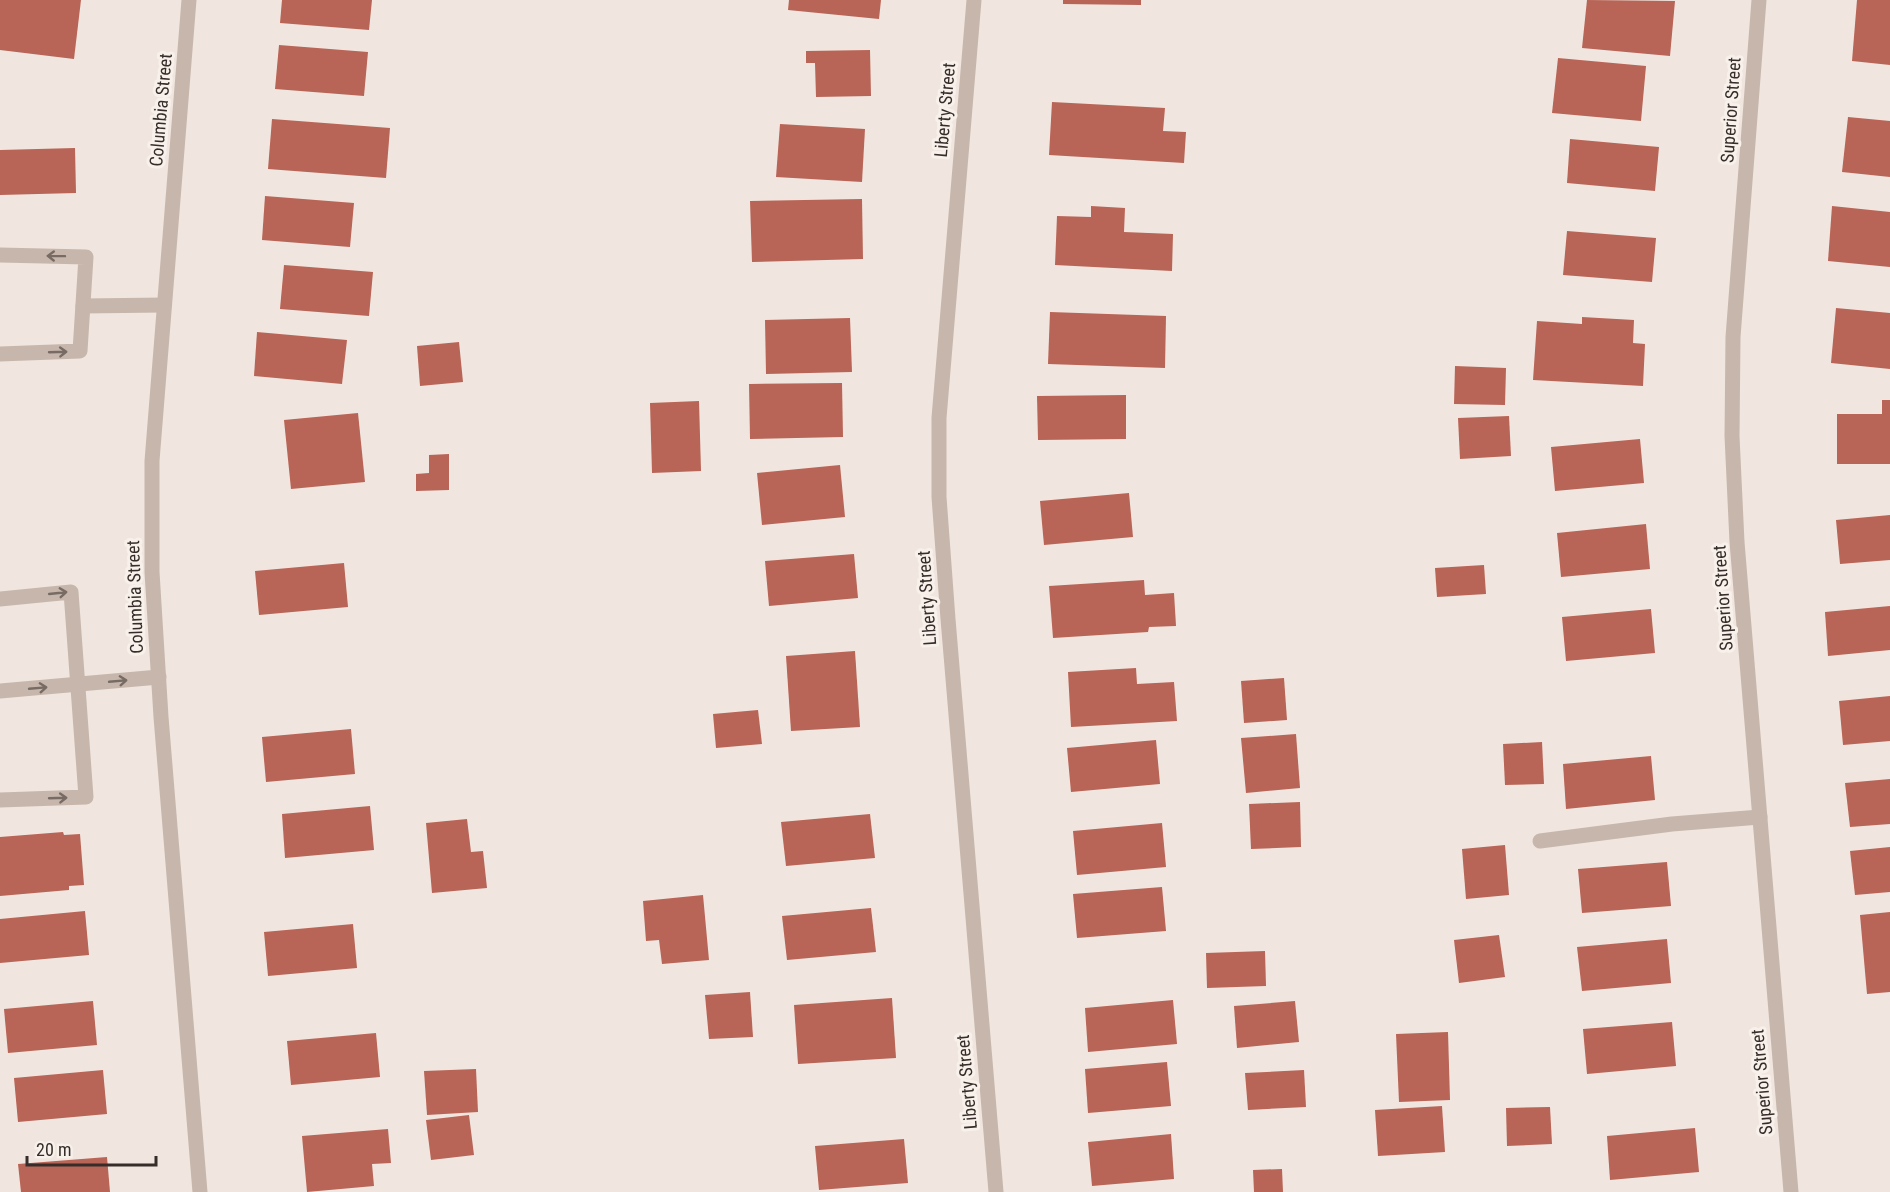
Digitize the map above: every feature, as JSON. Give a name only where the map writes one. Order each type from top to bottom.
[{"type":"street","name":"Columbia Street","points":[[189,0],[152,461],[152,573],[200,1192]]},
{"type":"street","name":"Liberty Street","points":[[974,0],[939,418],[939,497],[996,1192]]},
{"type":"street","name":"Superior Street","points":[[1759,0],[1732,337],[1732,436],[1737,542],[1791,1192]]},
{"type":"street","points":[[0,255],[86,257],[80,351],[0,354]]},
{"type":"street","points":[[83,306],[164,305]]},
{"type":"street","points":[[0,599],[71,592],[86,797],[0,800]]},
{"type":"street","points":[[0,691],[159,677]]},
{"type":"street","points":[[1540,841],[1672,824],[1760,817]]},
{"type":"building","points":[[0,0],[81,0],[74,59],[0,50]]},
{"type":"building","points":[[282,0],[372,0],[369,30],[280,23]]},
{"type":"building","points":[[789,0],[881,0],[879,19],[788,10]]},
{"type":"building","points":[[1063,0],[1141,0],[1141,5],[1063,4]]},
{"type":"building","points":[[1587,0],[1675,1],[1670,56],[1582,48]]},
{"type":"building","points":[[1857,0],[1890,0],[1890,65],[1852,61]]},
{"type":"building","points":[[279,45],[368,52],[364,96],[275,89]]},
{"type":"building","points":[[870,50],[871,96],[816,97],[815,63],[806,63],[806,51]]},
{"type":"building","points":[[1558,58],[1646,66],[1641,121],[1552,113]]},
{"type":"building","points":[[1052,102],[1165,108],[1163,131],[1186,132],[1184,163],[1049,155]]},
{"type":"building","points":[[1848,117],[1890,121],[1890,177],[1842,172]]},
{"type":"building","points":[[272,119],[390,128],[386,178],[268,169]]},
{"type":"building","points":[[780,124],[865,129],[862,182],[776,177]]},
{"type":"building","points":[[1570,139],[1659,147],[1655,191],[1567,183]]},
{"type":"building","points":[[75,148],[76,193],[0,195],[0,150]]},
{"type":"building","points":[[265,196],[354,203],[350,247],[262,240]]},
{"type":"building","points":[[862,199],[863,259],[752,262],[750,201]]},
{"type":"building","points":[[1091,206],[1125,208],[1124,232],[1173,234],[1172,271],[1055,265],[1057,216],[1091,217]]},
{"type":"building","points":[[1832,206],[1890,212],[1890,267],[1828,261]]},
{"type":"building","points":[[1567,231],[1656,238],[1652,282],[1563,275]]},
{"type":"building","points":[[284,265],[373,272],[369,316],[280,309]]},
{"type":"building","points":[[1836,308],[1890,313],[1890,369],[1831,363]]},
{"type":"building","points":[[1050,312],[1166,316],[1165,368],[1048,364]]},
{"type":"building","points":[[1582,317],[1634,320],[1633,343],[1645,344],[1643,386],[1533,380],[1537,321],[1582,324]]},
{"type":"building","points":[[850,318],[852,372],[766,374],[765,320]]},
{"type":"building","points":[[257,332],[347,340],[342,384],[254,376]]},
{"type":"building","points":[[459,342],[463,382],[420,386],[417,346]]},
{"type":"building","points":[[1455,366],[1506,368],[1505,405],[1454,404]]},
{"type":"building","points":[[842,383],[843,437],[750,439],[749,384]]},
{"type":"building","points":[[1126,395],[1126,439],[1038,440],[1037,396]]},
{"type":"building","points":[[1882,400],[1890,400],[1890,464],[1837,464],[1837,414],[1882,414]]},
{"type":"building","points":[[699,401],[701,471],[652,473],[650,403]]},
{"type":"building","points":[[358,413],[365,482],[291,489],[284,420]]},
{"type":"building","points":[[1509,416],[1511,456],[1460,459],[1458,418]]},
{"type":"building","points":[[1640,439],[1644,483],[1555,491],[1551,447]]},
{"type":"building","points":[[449,454],[449,490],[416,491],[416,474],[429,473],[429,455]]},
{"type":"building","points":[[840,465],[845,517],[762,525],[757,473]]},
{"type":"building","points":[[1129,493],[1133,537],[1044,545],[1040,501]]},
{"type":"building","points":[[1890,515],[1890,560],[1840,564],[1836,520]]},
{"type":"building","points":[[1646,524],[1650,569],[1561,577],[1557,533]]},
{"type":"building","points":[[854,554],[858,598],[769,606],[765,561]]},
{"type":"building","points":[[344,563],[348,607],[259,615],[255,571]]},
{"type":"building","points":[[1484,565],[1486,594],[1437,597],[1435,568]]},
{"type":"building","points":[[1144,580],[1145,595],[1174,593],[1176,626],[1149,627],[1148,632],[1053,638],[1049,586]]},
{"type":"building","points":[[1890,606],[1890,650],[1828,656],[1825,612]]},
{"type":"building","points":[[1651,609],[1655,653],[1566,661],[1562,617]]},
{"type":"building","points":[[855,651],[860,727],[791,731],[786,656]]},
{"type":"building","points":[[1136,668],[1137,684],[1174,682],[1177,721],[1071,727],[1068,672]]},
{"type":"building","points":[[1284,678],[1287,720],[1244,723],[1241,681]]},
{"type":"building","points":[[1890,696],[1890,741],[1843,745],[1839,701]]},
{"type":"building","points":[[758,710],[762,744],[716,748],[713,714]]},
{"type":"building","points":[[351,729],[355,774],[266,782],[262,737]]},
{"type":"building","points":[[1296,734],[1300,788],[1246,793],[1241,738]]},
{"type":"building","points":[[1156,740],[1160,784],[1071,792],[1067,748]]},
{"type":"building","points":[[1542,742],[1544,784],[1505,785],[1503,744]]},
{"type":"building","points":[[1651,756],[1655,800],[1566,809],[1563,764]]},
{"type":"building","points":[[1890,779],[1890,824],[1850,827],[1845,783]]},
{"type":"building","points":[[1300,802],[1301,847],[1251,849],[1249,804]]},
{"type":"building","points":[[370,806],[374,850],[285,858],[282,814]]},
{"type":"building","points":[[870,814],[875,858],[786,866],[781,822]]},
{"type":"building","points":[[467,819],[471,852],[483,851],[487,888],[432,893],[426,823]]},
{"type":"building","points":[[1162,823],[1166,867],[1077,875],[1073,831]]},
{"type":"building","points":[[63,832],[64,835],[80,834],[84,885],[69,886],[69,890],[0,896],[0,837]]},
{"type":"building","points":[[1505,845],[1509,895],[1466,899],[1462,849]]},
{"type":"building","points":[[1890,847],[1890,892],[1855,895],[1850,851]]},
{"type":"building","points":[[1667,862],[1671,906],[1582,913],[1578,869]]},
{"type":"building","points":[[1162,887],[1166,931],[1077,938],[1073,894]]},
{"type":"building","points":[[703,895],[709,960],[662,964],[659,940],[646,941],[643,901]]},
{"type":"building","points":[[871,908],[876,952],[787,960],[782,916]]},
{"type":"building","points":[[85,911],[89,955],[0,963],[0,919]]},
{"type":"building","points":[[1890,912],[1890,992],[1867,994],[1860,915]]},
{"type":"building","points":[[353,924],[357,968],[268,976],[264,932]]},
{"type":"building","points":[[1499,935],[1505,977],[1459,983],[1454,940]]},
{"type":"building","points":[[1667,939],[1671,983],[1582,991],[1577,947]]},
{"type":"building","points":[[1265,951],[1266,986],[1207,988],[1206,953]]},
{"type":"building","points":[[750,992],[753,1037],[709,1039],[705,995]]},
{"type":"building","points":[[892,998],[896,1058],[798,1064],[794,1005]]},
{"type":"building","points":[[1173,1000],[1177,1044],[1088,1052],[1085,1008]]},
{"type":"building","points":[[93,1001],[97,1045],[8,1053],[4,1009]]},
{"type":"building","points":[[1295,1001],[1299,1042],[1237,1048],[1234,1006]]},
{"type":"building","points":[[1672,1022],[1676,1066],[1587,1074],[1583,1029]]},
{"type":"building","points":[[1448,1032],[1450,1100],[1399,1102],[1396,1034]]},
{"type":"building","points":[[376,1033],[380,1077],[291,1085],[287,1041]]},
{"type":"building","points":[[1167,1062],[1171,1106],[1088,1113],[1085,1069]]},
{"type":"building","points":[[476,1069],[478,1112],[427,1115],[424,1071]]},
{"type":"building","points":[[103,1070],[107,1114],[18,1122],[14,1078]]},
{"type":"building","points":[[1304,1070],[1306,1107],[1248,1110],[1245,1073]]},
{"type":"building","points":[[1442,1106],[1445,1152],[1378,1156],[1375,1110]]},
{"type":"building","points":[[1550,1107],[1552,1144],[1507,1146],[1506,1108]]},
{"type":"building","points":[[469,1115],[474,1155],[431,1160],[426,1120]]},
{"type":"building","points":[[1695,1128],[1699,1172],[1610,1180],[1607,1136]]},
{"type":"building","points":[[388,1129],[391,1163],[372,1164],[374,1186],[307,1192],[302,1136]]},
{"type":"building","points":[[1171,1134],[1174,1179],[1092,1186],[1088,1142]]},
{"type":"building","points":[[904,1139],[908,1183],[819,1190],[815,1146]]},
{"type":"building","points":[[107,1157],[110,1192],[21,1192],[18,1164]]},
{"type":"building","points":[[1282,1169],[1283,1192],[1254,1192],[1253,1170]]}]
